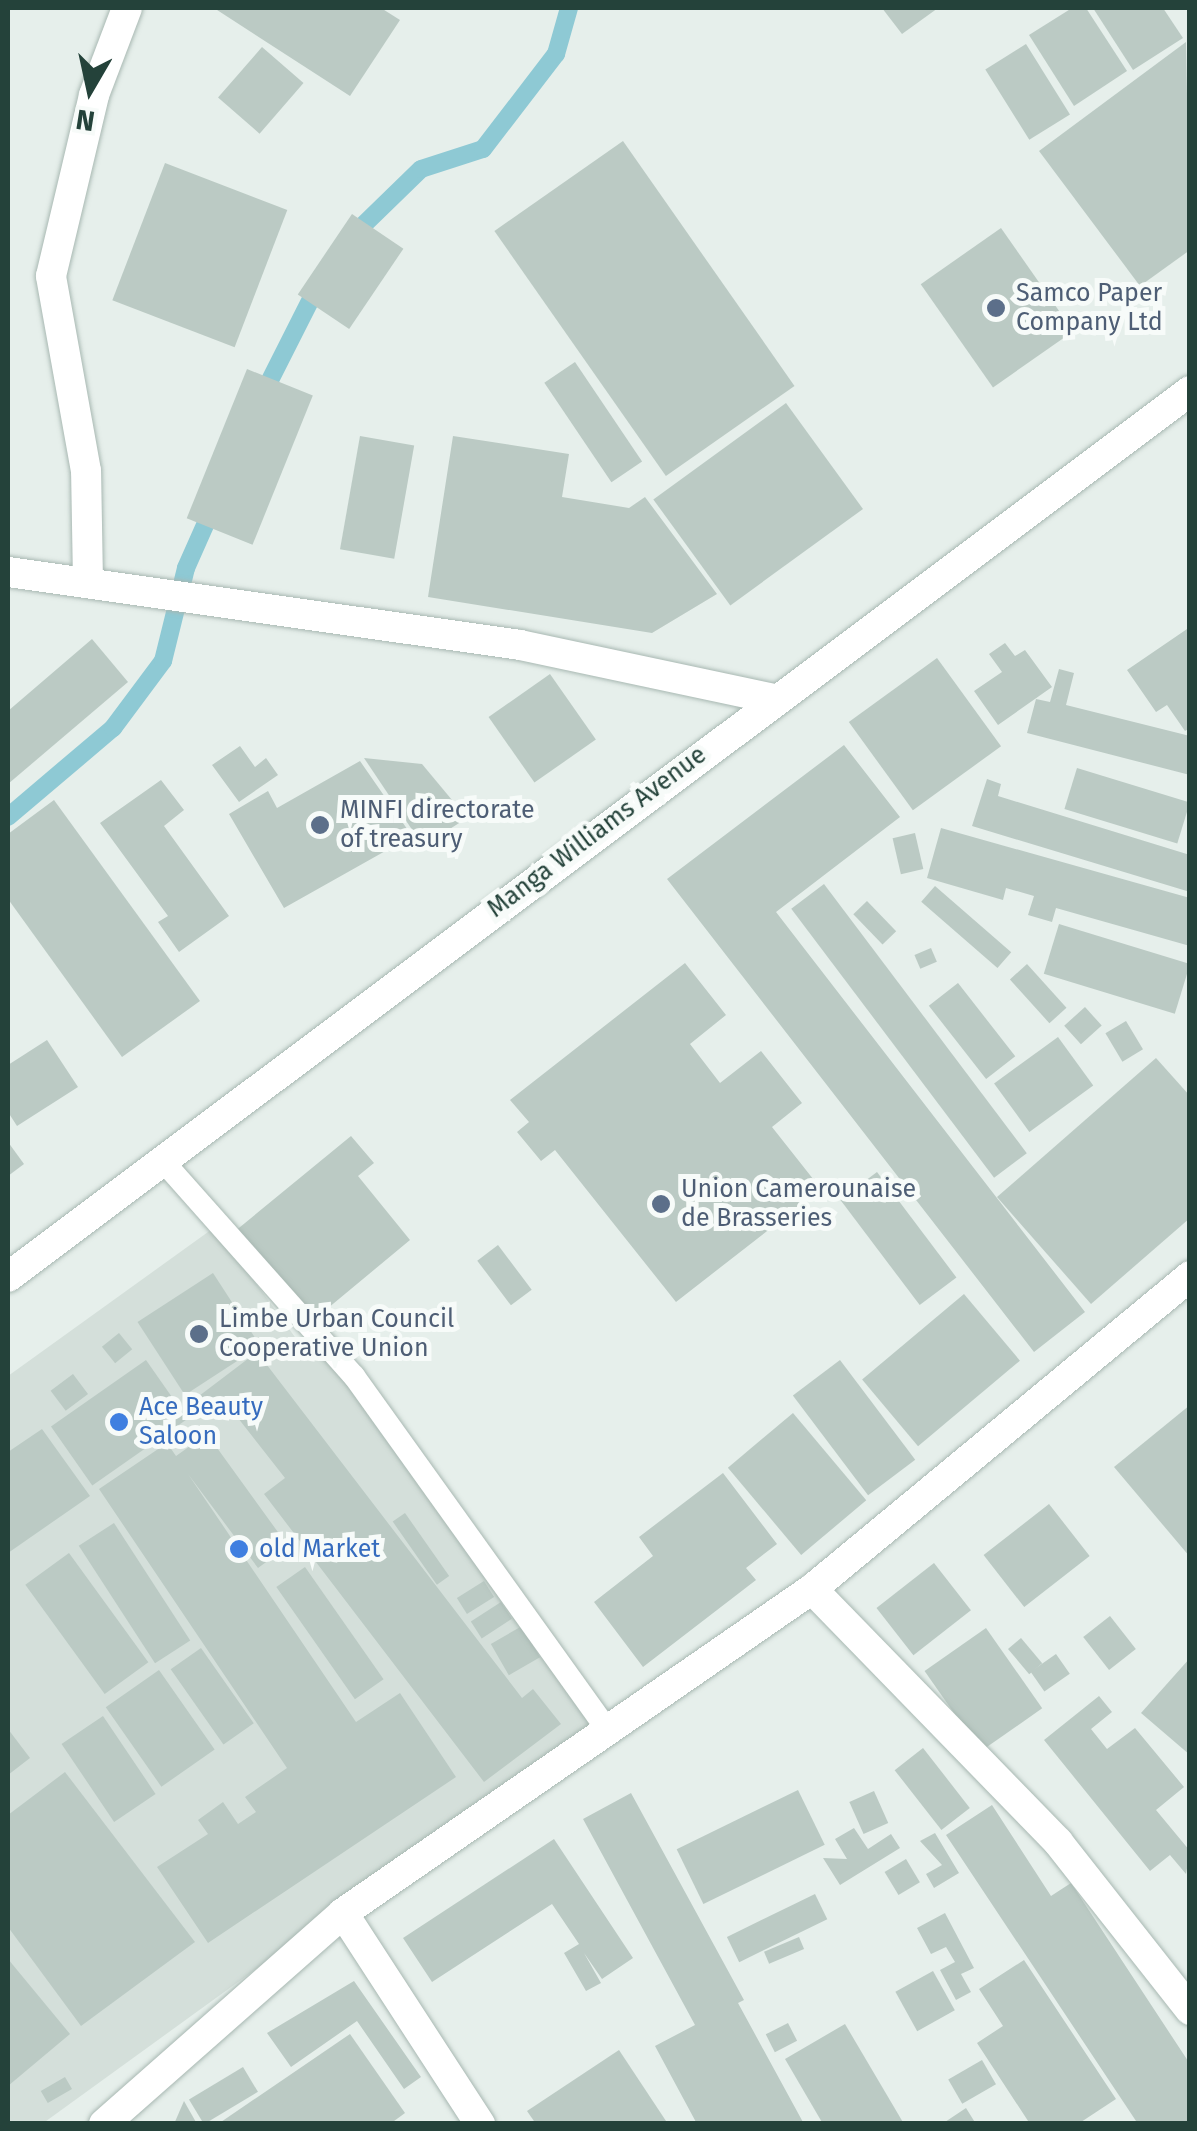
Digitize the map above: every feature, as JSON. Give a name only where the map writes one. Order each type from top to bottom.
[{"type":"street","points":[[88,582],[86,470],[51,276],[94,95],[127,8]]},
{"type":"street","name":"Manga Williams Avenue","points":[[8,1276],[1190,391]]},
{"type":"street","points":[[8,572],[209,597],[520,646],[774,699]]},
{"type":"street","points":[[104,2124],[343,1913],[812,1588],[1190,1276]]},
{"type":"street","points":[[812,1588],[1058,1842],[1190,2010]]},
{"type":"street","points":[[343,1913],[480,2124]]},
{"type":"lane","points":[[162,1160],[354,1376],[608,1731]]},
{"type":"shaded area","name":"old Market","points":[[215,1227],[308,1355],[321,1346],[597,1722],[42,2124],[8,2123],[8,1376]]},
{"type":"building","points":[[214,8],[381,8],[400,20],[350,96]]},
{"type":"building","points":[[882,8],[938,8],[902,34]]},
{"type":"building","points":[[1072,8],[1086,8],[1127,71],[1074,106],[1029,35]]},
{"type":"building","points":[[1093,8],[1163,8],[1183,38],[1133,70]]},
{"type":"building","points":[[1186,42],[1190,250],[1140,286],[1039,151]]},
{"type":"building","points":[[1026,44],[1070,114],[1029,140],[985,69]]},
{"type":"building","points":[[262,47],[304,83],[260,134],[218,98]]},
{"type":"building","points":[[623,141],[794,386],[666,476],[494,231]]},
{"type":"building","points":[[165,163],[287,210],[235,347],[112,300]]},
{"type":"building","points":[[352,214],[403,249],[349,329],[298,294]]},
{"type":"building","name":"Samco Paper Company Ltd","points":[[1001,228],[1073,331],[993,387],[921,284]]},
{"type":"building","points":[[575,362],[642,461],[611,482],[544,383]]},
{"type":"building","points":[[247,369],[313,396],[253,545],[187,518]]},
{"type":"building","points":[[786,403],[863,509],[730,605],[653,499]]},
{"type":"building","points":[[360,436],[414,446],[394,559],[340,549]]},
{"type":"building","points":[[453,436],[569,454],[562,497],[629,508],[645,497],[717,594],[652,633],[428,597]]},
{"type":"building","points":[[1190,627],[1190,728],[1185,731],[1167,705],[1156,712],[1127,670]]},
{"type":"building","points":[[92,639],[128,682],[8,784],[8,711]]},
{"type":"building","points":[[1005,643],[1015,656],[1025,650],[1052,687],[998,725],[974,691],[1002,672],[989,654]]},
{"type":"building","points":[[937,658],[1001,746],[913,810],[849,722]]},
{"type":"building","points":[[1059,669],[1074,673],[1066,705],[1190,736],[1190,775],[1027,733],[1036,699],[1050,702]]},
{"type":"building","points":[[550,674],[596,740],[534,783],[489,717]]},
{"type":"building","points":[[844,745],[900,817],[776,912],[1085,1312],[1034,1352],[667,879]]},
{"type":"building","points":[[240,746],[255,767],[266,758],[278,775],[239,802],[212,765]]},
{"type":"building","points":[[364,758],[422,764],[467,818],[423,846]]},
{"type":"building","name":"MINFI directorate of treasury","points":[[360,761],[412,836],[284,908],[229,814],[268,791],[277,808]]},
{"type":"building","points":[[1077,768],[1190,802],[1177,844],[1064,809]]},
{"type":"building","points":[[987,779],[1001,784],[998,796],[1190,855],[1190,892],[972,826]]},
{"type":"building","points":[[161,780],[184,810],[164,826],[229,916],[179,952],[158,922],[168,916],[100,823]]},
{"type":"building","points":[[54,800],[200,1001],[122,1057],[8,899],[8,834]]},
{"type":"building","points":[[941,828],[1190,898],[1190,946],[1056,908],[1052,922],[1028,915],[1034,896],[1006,888],[1003,900],[927,878]]},
{"type":"building","points":[[915,833],[923,869],[901,874],[893,838]]},
{"type":"building","points":[[824,884],[1027,1153],[994,1178],[791,909]]},
{"type":"building","points":[[935,886],[1011,952],[997,968],[921,902]]},
{"type":"building","points":[[867,901],[896,931],[883,944],[853,914]]},
{"type":"building","points":[[1059,924],[1190,964],[1175,1014],[1044,974]]},
{"type":"building","points":[[931,948],[937,962],[920,969],[914,955]]},
{"type":"building","points":[[685,963],[726,1015],[690,1044],[720,1083],[761,1051],[802,1103],[772,1127],[821,1189],[676,1302],[555,1150],[541,1161],[517,1132],[529,1122],[510,1100]]},
{"type":"building","points":[[1027,964],[1066,1008],[1049,1023],[1010,979]]},
{"type":"building","points":[[958,983],[1015,1056],[986,1079],[929,1006]]},
{"type":"building","points":[[1085,1007],[1102,1026],[1081,1044],[1064,1026]]},
{"type":"building","points":[[1126,1021],[1143,1049],[1122,1062],[1105,1033]]},
{"type":"building","points":[[1058,1037],[1093,1086],[1029,1132],[994,1083]]},
{"type":"building","points":[[47,1040],[78,1087],[17,1126],[8,1112],[8,1065]]},
{"type":"building","points":[[1156,1058],[1190,1096],[1190,1218],[1091,1304],[997,1197]]},
{"type":"building","points":[[351,1136],[374,1163],[358,1176],[410,1240],[310,1323],[234,1232]]},
{"type":"building","points":[[8,1142],[24,1164],[8,1176]]},
{"type":"building","points":[[877,1172],[956,1277],[920,1305],[840,1200]]},
{"type":"building","points":[[498,1245],[532,1290],[511,1305],[477,1261]]},
{"type":"building","name":"Limbe Urban Council Cooperative Union","points":[[213,1273],[260,1346],[185,1395],[138,1322]]},
{"type":"building","points":[[964,1294],[1020,1361],[918,1446],[862,1379]]},
{"type":"building","points":[[119,1333],[132,1349],[115,1363],[102,1347]]},
{"type":"building","points":[[257,1352],[522,1698],[533,1689],[561,1724],[484,1782],[264,1494],[285,1478],[227,1404],[213,1415],[199,1396]]},
{"type":"building","name":"Ace Beauty Saloon","points":[[146,1360],[187,1419],[92,1486],[51,1427]]},
{"type":"building","points":[[840,1360],[915,1460],[868,1495],[793,1396]]},
{"type":"building","points":[[73,1374],[88,1394],[66,1411],[51,1391]]},
{"type":"building","points":[[1190,1405],[1190,1557],[1114,1467]]},
{"type":"building","points":[[793,1413],[866,1500],[801,1555],[728,1468]]},
{"type":"building","points":[[42,1429],[90,1496],[8,1553],[8,1452]]},
{"type":"building","points":[[207,1434],[288,1546],[258,1568],[188,1474],[356,1722],[400,1693],[456,1777],[208,1943],[157,1867],[208,1834],[198,1820],[223,1802],[238,1824],[256,1812],[245,1797],[287,1768],[99,1489],[167,1443],[176,1456]]},
{"type":"building","points":[[723,1473],[777,1544],[746,1568],[756,1580],[643,1667],[594,1602],[653,1556],[639,1537]]},
{"type":"building","points":[[1049,1504],[1090,1556],[1024,1607],[984,1555]]},
{"type":"building","points":[[405,1513],[449,1576],[437,1585],[393,1522]]},
{"type":"building","points":[[114,1523],[190,1640],[155,1663],[79,1546]]},
{"type":"building","points":[[69,1553],[148,1662],[105,1694],[25,1585]]},
{"type":"building","points":[[934,1563],[971,1610],[913,1655],[876,1608]]},
{"type":"building","points":[[305,1567],[384,1679],[355,1699],[276,1587]]},
{"type":"building","points":[[484,1581],[494,1597],[467,1614],[457,1598]]},
{"type":"building","points":[[501,1602],[512,1619],[482,1638],[471,1622]]},
{"type":"building","points":[[1110,1616],[1136,1649],[1109,1670],[1083,1637]]},
{"type":"building","points":[[522,1626],[540,1657],[509,1675],[491,1644]]},
{"type":"building","points":[[986,1628],[1042,1708],[981,1751],[925,1671]]},
{"type":"building","points":[[1021,1638],[1042,1663],[1029,1674],[1008,1649]]},
{"type":"building","points":[[201,1648],[254,1723],[223,1745],[171,1669]]},
{"type":"building","points":[[1056,1654],[1070,1674],[1044,1691],[1031,1672]]},
{"type":"building","points":[[1190,1658],[1190,1755],[1141,1713]]},
{"type":"building","points":[[159,1670],[215,1749],[161,1787],[106,1707]]},
{"type":"building","points":[[1099,1696],[1112,1712],[1091,1729],[1107,1749],[1135,1728],[1184,1787],[1156,1810],[1190,1851],[1186,1874],[1170,1855],[1150,1871],[1044,1740]]},
{"type":"building","points":[[103,1716],[156,1794],[114,1822],[62,1744]]},
{"type":"building","points":[[8,1729],[30,1758],[8,1775]]},
{"type":"building","points":[[923,1748],[970,1808],[941,1830],[895,1770]]},
{"type":"building","points":[[65,1772],[195,1942],[81,2026],[8,1927],[8,1815]]},
{"type":"building","points":[[798,1790],[825,1845],[703,1904],[677,1849]]},
{"type":"building","points":[[874,1791],[888,1823],[864,1834],[849,1802]]},
{"type":"building","points":[[631,1793],[744,2000],[738,2003],[804,2124],[697,2124],[655,2046],[695,2025],[583,1819]]},
{"type":"building","points":[[992,1805],[1051,1896],[1071,1883],[1190,2064],[1190,2124],[1138,2124],[946,1835]]},
{"type":"building","points":[[854,1828],[868,1849],[891,1834],[900,1848],[840,1885],[823,1858],[847,1859],[835,1839]]},
{"type":"building","points":[[935,1833],[959,1873],[934,1888],[926,1874],[942,1865],[920,1841]]},
{"type":"building","points":[[554,1839],[633,1958],[602,1979],[584,1953],[601,1983],[586,1991],[564,1953],[579,1944],[552,1904],[432,1982],[403,1938]]},
{"type":"building","points":[[906,1859],[920,1882],[898,1895],[885,1872]]},
{"type":"building","points":[[815,1894],[827,1919],[739,1962],[727,1937]]},
{"type":"building","points":[[945,1913],[974,1968],[961,1974],[971,1992],[956,2000],[940,1970],[955,1962],[946,1947],[931,1954],[917,1928]]},
{"type":"building","points":[[799,1937],[804,1949],[769,1964],[764,1952]]},
{"type":"building","points":[[8,1959],[70,2034],[8,2086]]},
{"type":"building","points":[[1024,1960],[1116,2099],[1078,2124],[1030,2124],[977,2043],[1003,2026],[979,1989]]},
{"type":"building","points":[[933,1971],[955,2010],[917,2031],[895,1992]]},
{"type":"building","points":[[354,1981],[421,2077],[404,2089],[357,2021],[291,2067],[267,2033]]},
{"type":"building","points":[[788,2023],[797,2041],[775,2052],[766,2034]]},
{"type":"building","points":[[845,2024],[904,2124],[823,2124],[785,2059]]},
{"type":"building","points":[[350,2034],[405,2113],[390,2124],[218,2124]]},
{"type":"building","points":[[619,2050],[668,2124],[536,2124],[527,2111]]},
{"type":"building","points":[[982,2060],[996,2084],[962,2104],[948,2080]]},
{"type":"building","points":[[243,2067],[258,2092],[204,2124],[189,2099]]},
{"type":"building","points":[[65,2077],[72,2089],[48,2103],[41,2091]]},
{"type":"building","points":[[184,2101],[197,2124],[174,2124]]},
{"type":"building","points":[[966,2108],[976,2124],[942,2124]]},
{"type":"waterway","points":[[349,239],[421,169],[483,149],[556,54],[569,8]]},
{"type":"waterway","points":[[262,396],[320,281]]},
{"type":"waterway","points":[[8,817],[113,728],[163,661],[186,568],[213,507]]},
{"type":"place","name":"Samco Paper Company Ltd","points":[[996,308]]},
{"type":"place","name":"MINFI directorate of treasury","points":[[320,825]]},
{"type":"place","name":"Union Camerounaise de Brasseries","points":[[661,1204]]},
{"type":"place","name":"Limbe Urban Council Cooperative Union","points":[[199,1334]]},
{"type":"place","name":"Ace Beauty Saloon","points":[[119,1422]]},
{"type":"place","name":"old Market","points":[[239,1549]]}]
